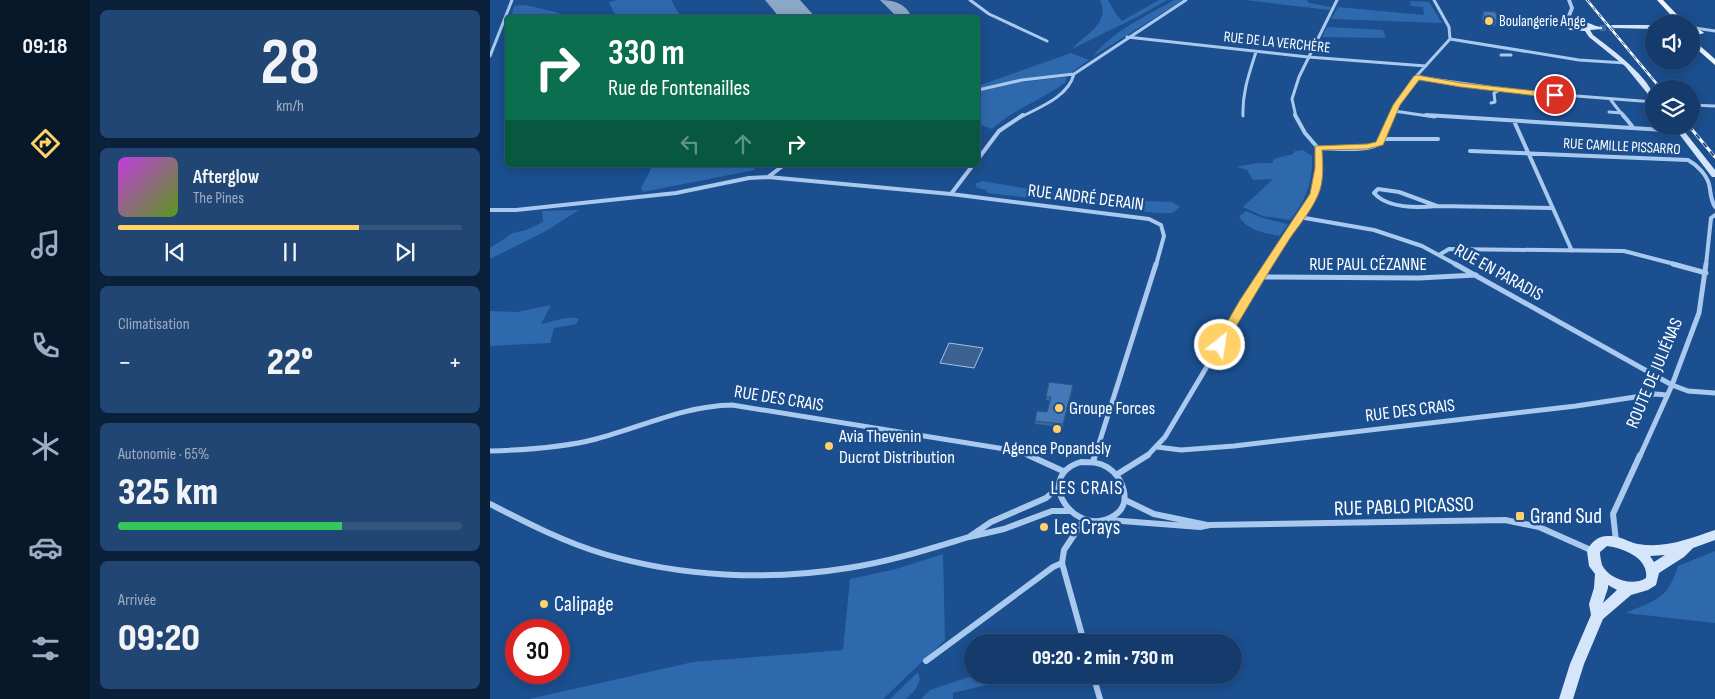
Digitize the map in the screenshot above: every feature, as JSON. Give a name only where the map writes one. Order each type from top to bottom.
[{"type":"main road","points":[[1655,0],[1667,15]]},
{"type":"main road","points":[[1660,0],[1674,15]]},
{"type":"main road","points":[[1599,26],[1587,26],[1567,21],[1564,25],[1617,56]]},
{"type":"main road","points":[[1574,30],[1587,26]]},
{"type":"main road","points":[[1587,26],[1591,36],[1625,63],[1645,87]]},
{"type":"main road","points":[[1615,27],[1645,28]]},
{"type":"main road","points":[[1700,45],[1715,63]]},
{"type":"main road","points":[[1683,135],[1715,174]]},
{"type":"main road","points":[[1635,548],[1647,560],[1653,571],[1653,577],[1648,585],[1643,588],[1619,585],[1601,573],[1592,557],[1593,551],[1600,543],[1616,541],[1635,548],[1655,552],[1674,547],[1688,546],[1715,535]]},
{"type":"main road","points":[[1653,571],[1666,559],[1682,553],[1688,546]]},
{"type":"main road","points":[[1598,615],[1596,604],[1601,588],[1601,573]]},
{"type":"main road","points":[[1566,699],[1576,664],[1598,615],[1606,610],[1617,596],[1633,588]]},
{"type":"street","points":[[506,15],[512,0]]},
{"type":"street","points":[[970,0],[989,14],[1047,41]]},
{"type":"street","points":[[980,90],[1022,80],[1074,74],[1127,37],[1186,0]]},
{"type":"street","points":[[1116,475],[1137,464],[1157,447],[1178,418],[1260,277],[1299,217],[1306,210],[1317,188],[1318,148],[1305,133],[1294,113],[1292,105],[1293,93],[1308,57],[1337,0]]},
{"type":"street","points":[[1318,148],[1367,147],[1376,145],[1383,139],[1394,111],[1426,66],[1450,39],[1449,27],[1434,0]]},
{"type":"street","points":[[1567,21],[1571,13],[1569,0]]},
{"type":"street","points":[[1571,13],[1587,26]]},
{"type":"street","points":[[490,56],[505,18]]},
{"type":"street","points":[[1700,32],[1715,31]]},
{"type":"street","points":[[1700,32],[1715,31]]},
{"type":"street","name":"RUE DE LA VERCHÈRE","points":[[1127,37],[1256,52],[1426,66]]},
{"type":"street","points":[[1450,39],[1585,61],[1625,63]]},
{"type":"street","points":[[1501,55],[1512,56],[1510,50]]},
{"type":"street","points":[[1244,116],[1242,99],[1256,52]]},
{"type":"street","points":[[980,156],[999,130],[1051,101],[1073,81],[1074,74]]},
{"type":"street","points":[[1417,78],[1501,90],[1645,101]]},
{"type":"street","points":[[1491,103],[1495,102],[1494,93],[1501,90]]},
{"type":"street","points":[[1610,99],[1632,126]]},
{"type":"street","points":[[1700,106],[1715,106]]},
{"type":"street","points":[[1394,111],[1444,118],[1645,127]]},
{"type":"street","points":[[1609,112],[1622,112]]},
{"type":"street","points":[[1514,121],[1572,251]]},
{"type":"street","points":[[1383,139],[1438,139]]},
{"type":"street","points":[[1398,140],[1401,144]]},
{"type":"street","name":"RUE CAMILLE PISSARRO","points":[[1470,152],[1688,160],[1696,166],[1708,181],[1711,201],[1715,207]]},
{"type":"street","points":[[768,177],[781,167]]},
{"type":"street","points":[[951,194],[971,167]]},
{"type":"street","name":"RUE ANDRÉ DERAIN","points":[[490,210],[516,210],[629,199],[676,193],[749,178],[768,177],[951,194],[1134,216],[1161,224],[1164,236],[1162,245],[1093,462]]},
{"type":"street","points":[[1437,206],[1390,190],[1378,189],[1374,193],[1377,198],[1389,202],[1422,207],[1552,208]]},
{"type":"street","name":"ROUTE DE JULIÉNAS","points":[[1616,541],[1613,514],[1672,385],[1700,313],[1711,218],[1715,215]]},
{"type":"street","name":"RUE EN PARADIS","points":[[1299,217],[1374,230],[1404,239],[1476,275],[1672,385],[1688,392],[1715,393]]},
{"type":"street","points":[[1439,255],[1449,249],[1630,251],[1706,273]]},
{"type":"street","name":"RUE PAUL CÉZANNE","points":[[1260,277],[1419,278],[1476,275]]},
{"type":"street","name":"RUE DES CRAIS","points":[[1157,447],[1182,450],[1234,446],[1576,406],[1655,394],[1667,395]]},
{"type":"street","name":"RUE DES CRAIS","points":[[490,450],[551,448],[596,438],[701,408],[733,405],[1006,449],[1035,457],[1063,471]]},
{"type":"street","points":[[1093,462],[1104,466],[1116,475],[1123,488],[1125,500],[1119,513],[1109,520],[1096,522],[1084,520],[1070,511],[1062,499],[1059,487],[1063,471],[1076,464],[1093,462]]},
{"type":"street","points":[[969,537],[992,522],[1046,498],[1059,487]]},
{"type":"street","name":"RUE PABLO PICASSO","points":[[1125,500],[1138,509],[1157,516],[1210,525]]},
{"type":"street","points":[[490,504],[551,536],[624,560],[713,574],[761,575],[835,571],[909,556],[969,537],[1004,529],[1052,510],[1070,511]]},
{"type":"street","points":[[1082,634],[1062,563],[1064,550],[1084,520]]},
{"type":"street","name":"RUE PABLO PICASSO","points":[[1109,520],[1182,527],[1505,520],[1539,527],[1593,551]]},
{"type":"street","points":[[926,661],[1053,567],[1062,563]]},
{"type":"street","points":[[1096,684],[1100,699]]},
{"type":"shaded area","points":[[618,0],[671,0],[680,15],[615,15],[609,2]]},
{"type":"shaded area","points":[[1100,0],[1108,0],[1122,21],[1159,0],[1167,0],[1072,49],[1099,22],[1102,16]]},
{"type":"shaded area","points":[[1174,0],[1183,0],[1092,57],[1120,32]]},
{"type":"shaded area","points":[[1245,0],[1307,0],[1309,3],[1331,7],[1329,10]]},
{"type":"shaded area","points":[[1410,1],[1429,2],[1442,23],[1331,19],[1338,7],[1424,15],[1423,7],[1411,6]]},
{"type":"shaded area","points":[[525,5],[562,15],[512,15],[514,6]]},
{"type":"shaded area","points":[[1327,27],[1383,30],[1386,38],[1322,37]]},
{"type":"shaded area","points":[[1071,53],[1089,60],[1071,73],[980,89],[980,85]]},
{"type":"shaded area","points":[[1066,77],[1066,82],[1008,116],[992,129],[980,125],[980,91],[1020,82]]},
{"type":"shaded area","points":[[1303,150],[1312,156],[1310,182],[1300,206],[1290,220],[1263,216],[1243,207],[1273,179],[1253,180],[1247,170],[1236,167],[1257,163],[1272,163],[1274,159]]},
{"type":"shaded area","points":[[652,167],[755,167],[754,170],[643,192],[641,188]]},
{"type":"shaded area","points":[[982,181],[1065,195],[1059,200],[1050,200],[987,193],[986,190],[977,188],[975,184]]},
{"type":"shaded area","points":[[1085,199],[1172,202],[1180,207],[1174,212],[1168,213],[1144,212]]},
{"type":"shaded area","points":[[579,210],[546,231],[490,259],[490,248],[513,233],[526,230],[543,222],[542,211]]},
{"type":"shaded area","points":[[1246,211],[1263,218],[1288,224],[1280,236],[1263,232],[1252,228],[1242,221],[1239,216]]},
{"type":"shaded area","points":[[551,305],[541,324],[560,319],[574,318],[579,319],[576,324],[554,328],[550,343],[490,346],[490,311],[517,312]]},
{"type":"shaded area","points":[[949,343],[983,348],[974,368],[940,363]]},
{"type":"shaded area","points":[[1715,551],[1715,623],[1626,613],[1660,597],[1670,586],[1678,566]]},
{"type":"shaded area","points":[[943,554],[945,640],[883,699],[529,699],[693,662],[843,650],[850,579],[896,569]]},
{"type":"shaded area","points":[[918,672],[920,680],[915,690],[906,699],[890,699]]},
{"type":"shaded area","points":[[964,679],[964,684],[991,684],[953,693],[953,699],[921,699],[930,690]]},
{"type":"building","points":[[1483,11],[1496,12],[1497,20],[1485,19]]},
{"type":"building","name":"Groupe Forces","points":[[1049,382],[1073,385],[1063,424],[1035,421],[1037,411],[1047,412],[1051,397],[1046,397]]},
{"type":"taxiway","points":[[886,0],[904,15]]},
{"type":"runway","points":[[781,0],[796,15]]},
{"type":"tunnel","points":[[1600,28],[1617,28]]},
{"type":"railway","points":[[1587,0],[1654,80]]},
{"type":"railway","points":[[1697,135],[1715,157]]},
{"type":"place","name":"Boulangerie Ange","points":[[1489,21]]},
{"type":"place","name":"Groupe Forces","points":[[1059,408]]},
{"type":"place","name":"Agence Popandsly","points":[[1057,429]]},
{"type":"place","name":"Avia Thevenin Ducrot Distribution","points":[[829,446]]},
{"type":"place","name":"Grand Sud","points":[[1520,516]]},
{"type":"place","name":"Les Crays","points":[[1044,527]]},
{"type":"place","name":"Calipage","points":[[544,604]]},
{"type":"district","name":"LES CRAIS","points":[[1087,487]]},
{"type":"route","points":[[1220,345],[1245,300],[1294,223],[1306,210],[1315,194],[1319,168],[1318,148],[1357,148],[1380,144],[1397,105],[1417,78],[1461,85],[1555,95]]}]
